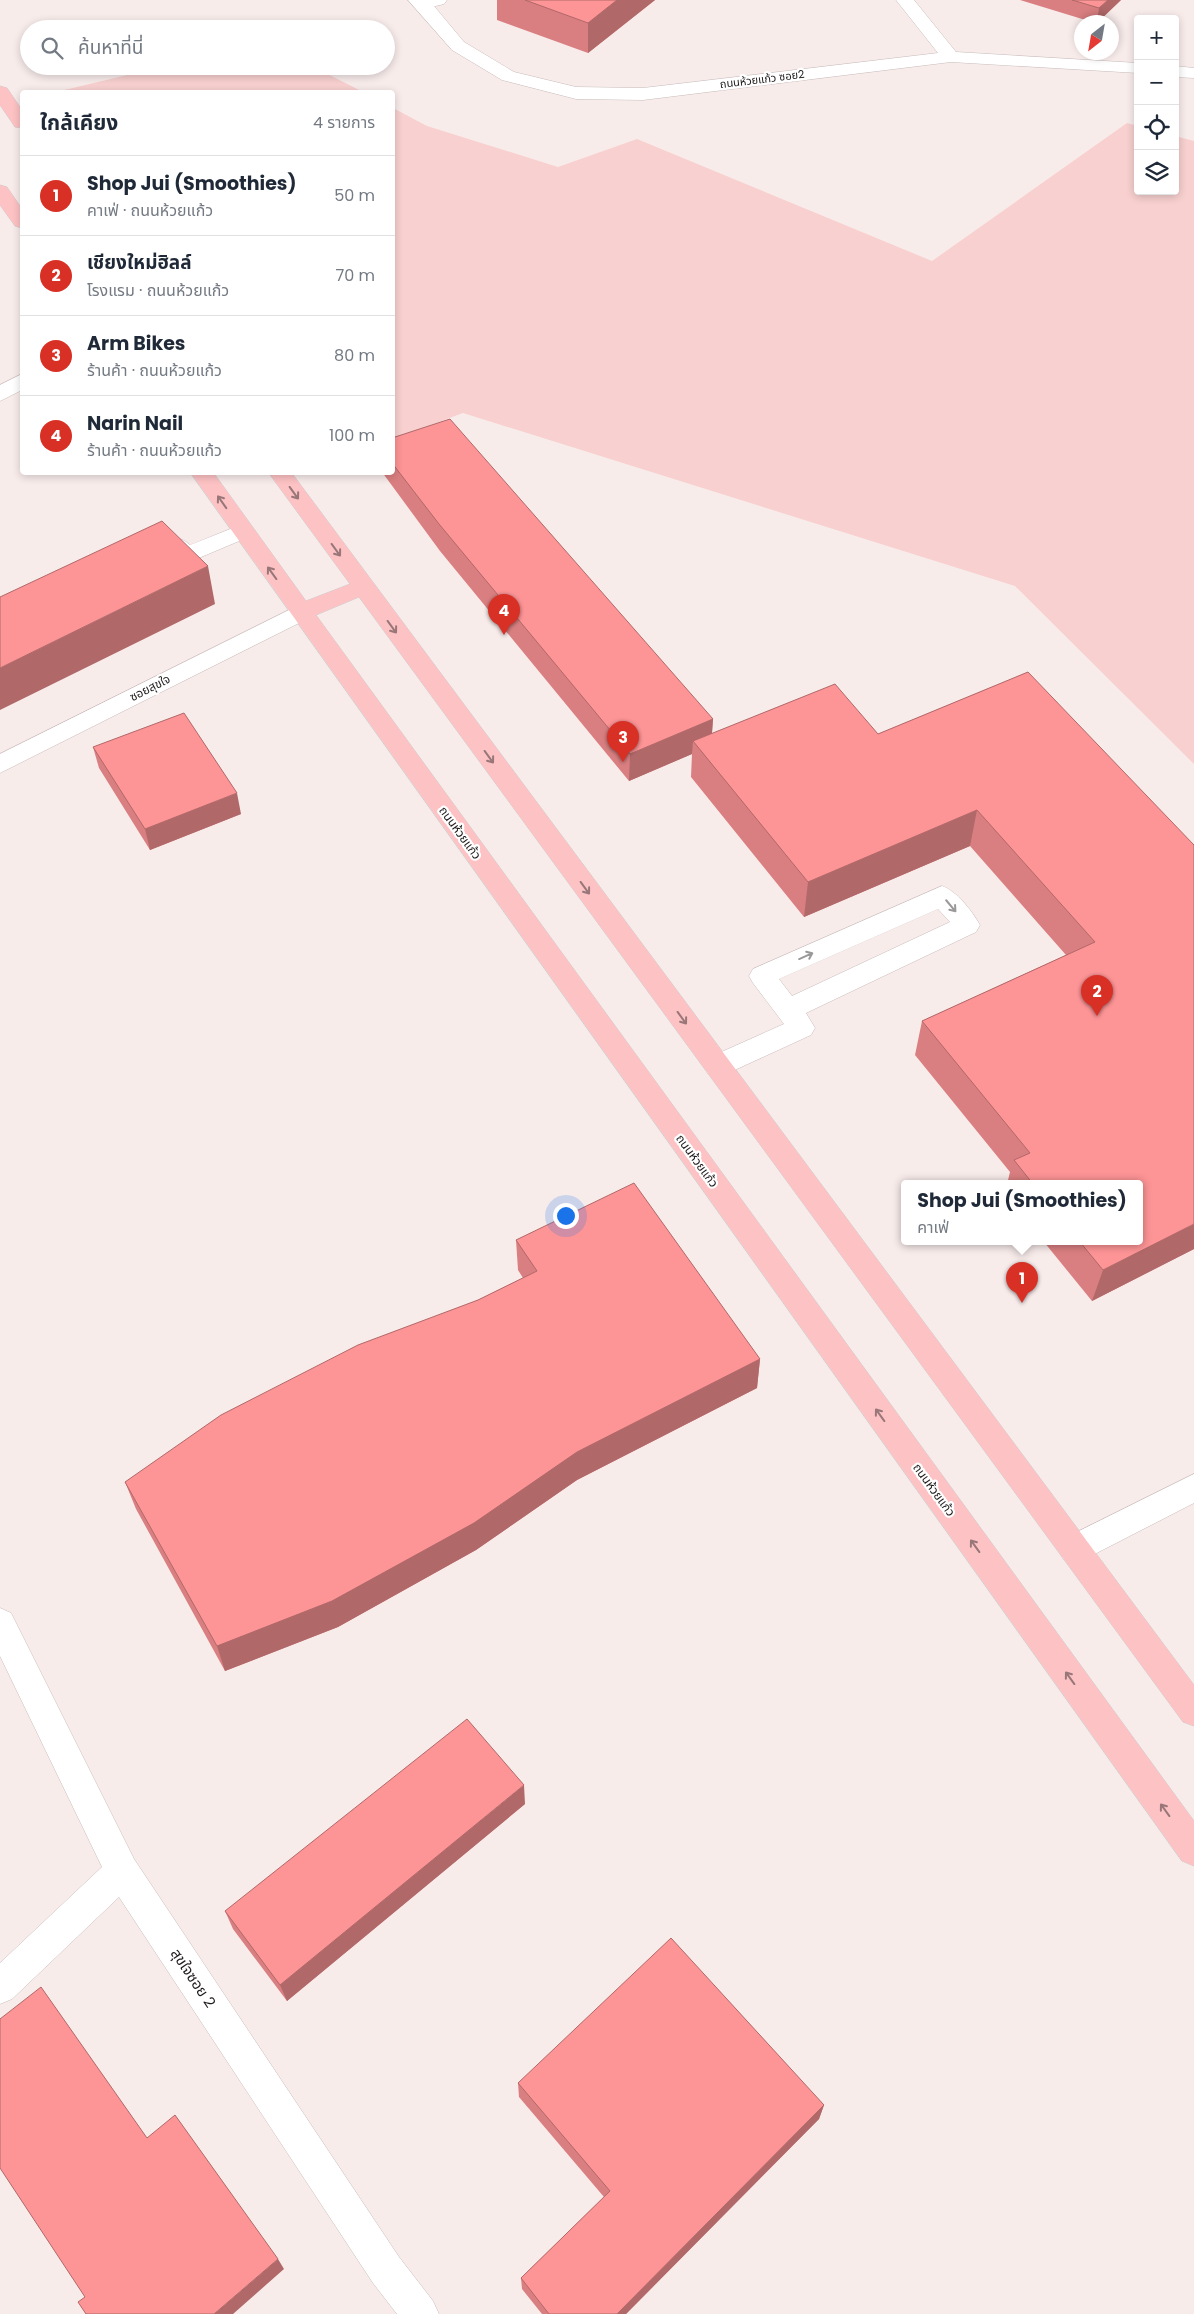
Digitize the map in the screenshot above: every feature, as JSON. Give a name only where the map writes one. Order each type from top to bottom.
[{"type":"main road","points":[[0,92],[20,120]]},
{"type":"main road","points":[[0,191],[20,219]]},
{"type":"main road","name":"ถนนห้วยแก้ว","points":[[203,475],[1194,1850]]},
{"type":"main road","points":[[281,475],[1194,1711]]},
{"type":"main road","points":[[301,612],[363,587]]},
{"type":"street","points":[[905,0],[951,57]]},
{"type":"street","name":"ถนนห้วยแก้ว ซอย2","points":[[426,1],[458,46],[508,76],[576,93],[644,94],[951,57],[1134,68]]},
{"type":"street","points":[[1179,71],[1194,73]]},
{"type":"street","points":[[0,394],[20,382]]},
{"type":"street","points":[[141,561],[176,544],[179,558],[243,531]]},
{"type":"street","name":"ซอยสุขใจ","points":[[0,764],[301,612]]},
{"type":"street","points":[[718,1066],[802,1028],[788,1010],[762,976],[942,896],[967,926],[788,1010]]},
{"type":"street","points":[[1074,1549],[1194,1488]]},
{"type":"street","name":"สุขใจซอย 2","points":[[0,1623],[122,1871],[386,2270],[420,2314]]},
{"type":"street","points":[[0,1987],[122,1871]]},
{"type":"shaded area","points":[[127,75],[330,75],[359,90],[64,90]]},
{"type":"shaded area","points":[[395,109],[427,126],[558,167],[637,139],[932,261],[1127,123],[1134,125],[1134,195],[1179,195],[1179,137],[1194,141],[1194,764],[1015,586],[463,413],[395,438]]},
{"type":"building","points":[[525,0],[617,0],[588,23]]},
{"type":"building","points":[[1072,0],[1108,0],[1099,8]]},
{"type":"building","points":[[450,419],[713,719],[630,754],[439,524],[395,467],[395,437]]},
{"type":"building","points":[[162,521],[208,566],[0,668],[0,597]]},
{"type":"building","points":[[1028,672],[1194,845],[1194,1224],[1103,1270],[1082,1245],[1143,1245],[1143,1180],[1030,1180],[1014,1160],[1030,1153],[922,1021],[1095,942],[977,810],[808,882],[693,741],[835,684],[878,734]]},
{"type":"building","points":[[184,713],[237,793],[145,829],[93,747]]},
{"type":"building","points":[[634,1183],[760,1359],[577,1452],[474,1523],[332,1601],[217,1646],[125,1482],[221,1415],[358,1345],[478,1300],[537,1271],[516,1240]]},
{"type":"building","points":[[467,1719],[524,1785],[280,1985],[225,1911]]},
{"type":"building","points":[[671,1938],[824,2105],[617,2314],[549,2314],[521,2278],[610,2191],[518,2083]]},
{"type":"building","points":[[41,1987],[147,2138],[175,2115],[278,2259],[214,2314],[86,2314],[78,2302],[85,2297],[0,2168],[0,2019]]},
{"type":"place","name":"Narin Nail","points":[[504,635]]},
{"type":"place","name":"Arm Bikes","points":[[623,762]]},
{"type":"place","name":"เชียงใหม่ฮิลล์","points":[[1097,1016]]},
{"type":"place","name":"Shop Jui (Smoothies)","points":[[1022,1303]]}]
